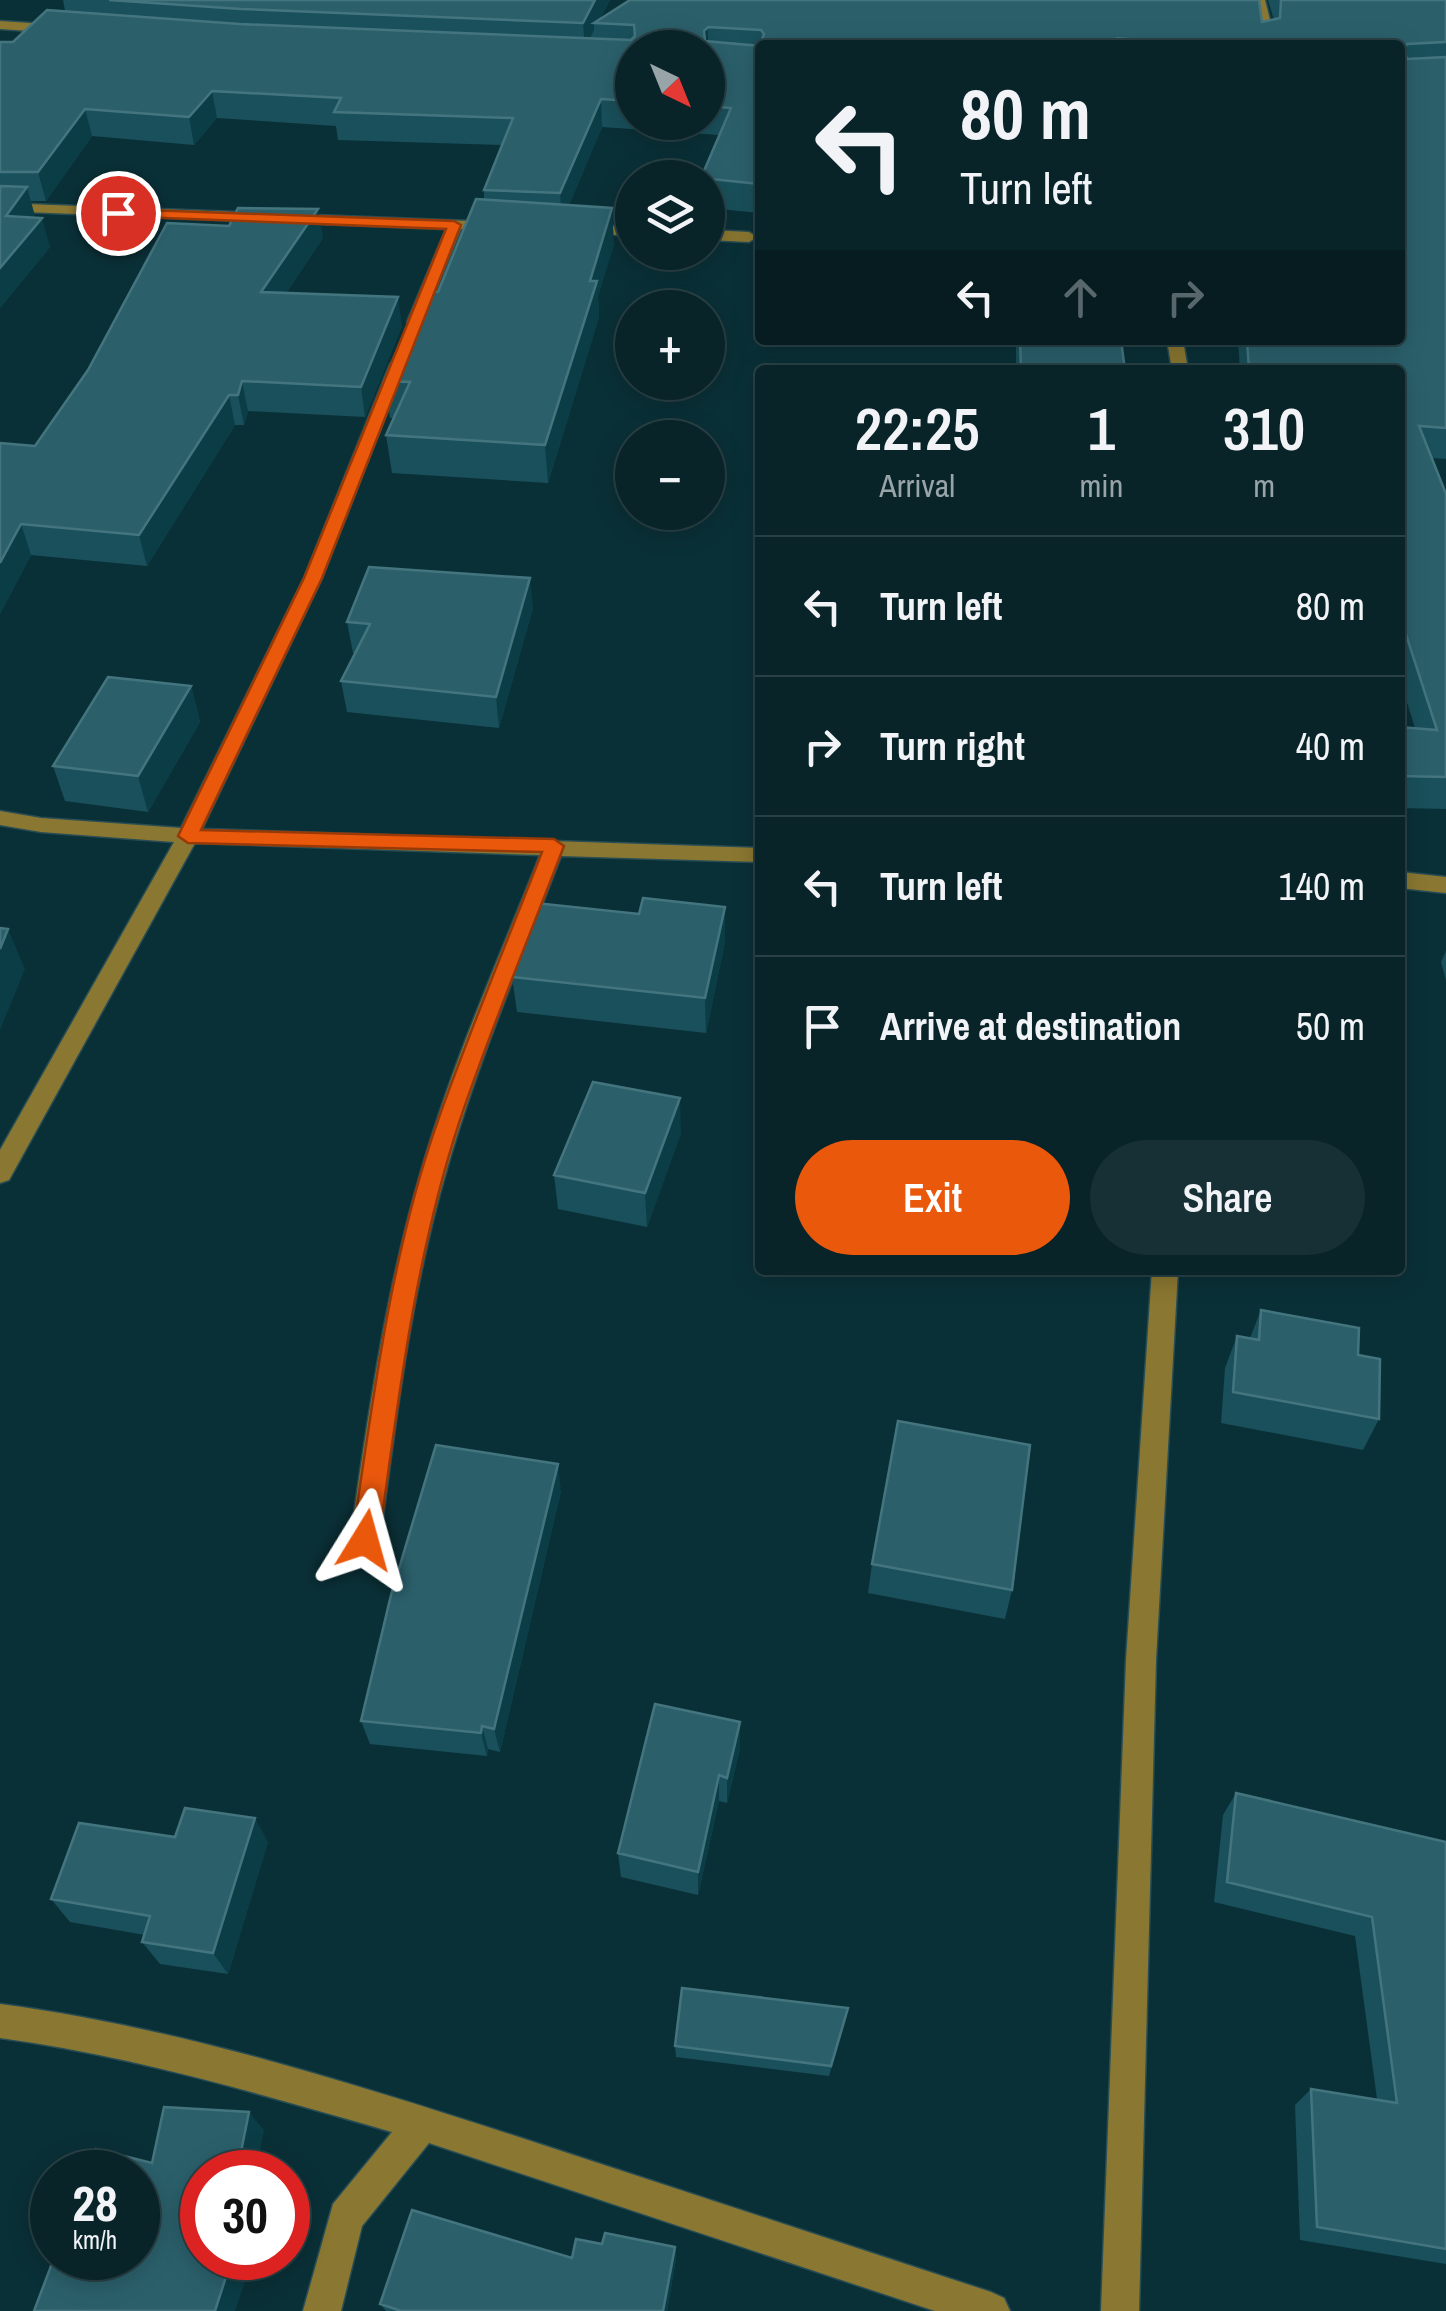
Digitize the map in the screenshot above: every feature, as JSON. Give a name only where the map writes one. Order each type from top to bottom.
[{"type":"street","points":[[1259,0],[1266,28],[1265,40]]},
{"type":"street","points":[[0,24],[75,30]]},
{"type":"street","points":[[0,207],[494,226]]},
{"type":"street","points":[[0,1173],[188,836],[313,578],[454,225]]},
{"type":"street","points":[[553,228],[615,231]]},
{"type":"street","points":[[725,236],[750,237]]},
{"type":"street","points":[[0,818],[41,825],[188,836],[755,856]]},
{"type":"street","points":[[365,1540],[391,1356],[416,1239],[448,1124],[554,846]]},
{"type":"street","points":[[1405,876],[1446,885]]},
{"type":"street","points":[[1120,2311],[1132,1802],[1150,1458],[1165,1275]]},
{"type":"street","points":[[0,2021],[46,2027],[252,2074],[422,2123],[991,2311]]},
{"type":"street","points":[[322,2311],[346,2217],[422,2123]]},
{"type":"building","points":[[109,0],[595,0],[583,23]]},
{"type":"building","points":[[630,0],[1259,0],[1262,22],[1280,18],[1281,0],[1446,0],[1446,42],[1405,46],[1405,40],[762,40],[761,30],[634,30],[634,25],[594,23]]},
{"type":"building","points":[[47,10],[240,24],[615,39],[615,100],[601,99],[560,193],[484,190],[513,118],[334,112],[341,98],[212,91],[189,117],[85,109],[38,172],[0,172],[0,42],[13,42]]},
{"type":"building","points":[[725,43],[755,46],[755,183],[725,180],[725,160],[709,160],[717,140],[725,140],[725,122],[731,108],[725,107]]},
{"type":"building","points":[[1405,54],[1407,59],[1446,57],[1446,428],[1419,426],[1446,494],[1446,777],[1405,776],[1405,727],[1437,730],[1405,631],[1405,365],[1249,365],[1247,345],[1405,345]]},
{"type":"building","points":[[0,186],[27,187],[6,216],[42,218],[0,268]]},
{"type":"building","points":[[476,199],[612,208],[590,281],[597,281],[545,445],[386,435],[410,382],[384,381],[422,291],[438,292]]},
{"type":"building","points":[[238,208],[318,209],[261,292],[398,297],[361,387],[242,381],[238,395],[229,395],[139,535],[21,524],[0,563],[0,443],[35,446],[88,370],[167,223],[229,226]]},
{"type":"building","points":[[1020,345],[1122,345],[1124,365],[1021,365]]},
{"type":"building","points":[[369,567],[530,578],[496,697],[341,681],[370,624],[347,622]]},
{"type":"building","points":[[108,677],[191,686],[138,776],[53,766]]},
{"type":"building","points":[[643,898],[725,907],[705,998],[512,977],[536,903],[639,914]]},
{"type":"building","points":[[0,928],[8,929],[0,949]]},
{"type":"building","points":[[593,1082],[680,1098],[645,1193],[554,1175]]},
{"type":"building","points":[[1261,1310],[1359,1328],[1358,1355],[1380,1359],[1379,1419],[1233,1392],[1237,1336],[1259,1340]]},
{"type":"building","points":[[898,1421],[1030,1445],[1012,1590],[872,1564]]},
{"type":"building","points":[[436,1445],[558,1464],[494,1729],[482,1726],[481,1733],[361,1721],[391,1595]]},
{"type":"building","points":[[655,1704],[740,1722],[727,1778],[719,1775],[698,1872],[618,1853]]},
{"type":"building","points":[[1236,1793],[1446,1842],[1446,2249],[1317,2227],[1311,2089],[1397,2103],[1372,1917],[1227,1882]]},
{"type":"building","points":[[185,1808],[255,1818],[213,1953],[142,1942],[150,1916],[51,1899],[79,1823],[175,1837]]},
{"type":"building","points":[[682,1988],[848,2008],[831,2066],[675,2046]]},
{"type":"building","points":[[164,2107],[249,2112],[241,2150],[180,2150],[180,2280],[225,2280],[215,2311],[34,2311],[46,2280],[160,2280],[160,2150],[155,2150]]},
{"type":"building","points":[[412,2210],[572,2258],[576,2239],[602,2244],[605,2233],[675,2247],[663,2311],[401,2311],[380,2304]]},
{"type":"route","points":[[118,213],[454,225],[313,578],[188,836],[554,846],[448,1124],[416,1239],[391,1356],[365,1540]]}]
